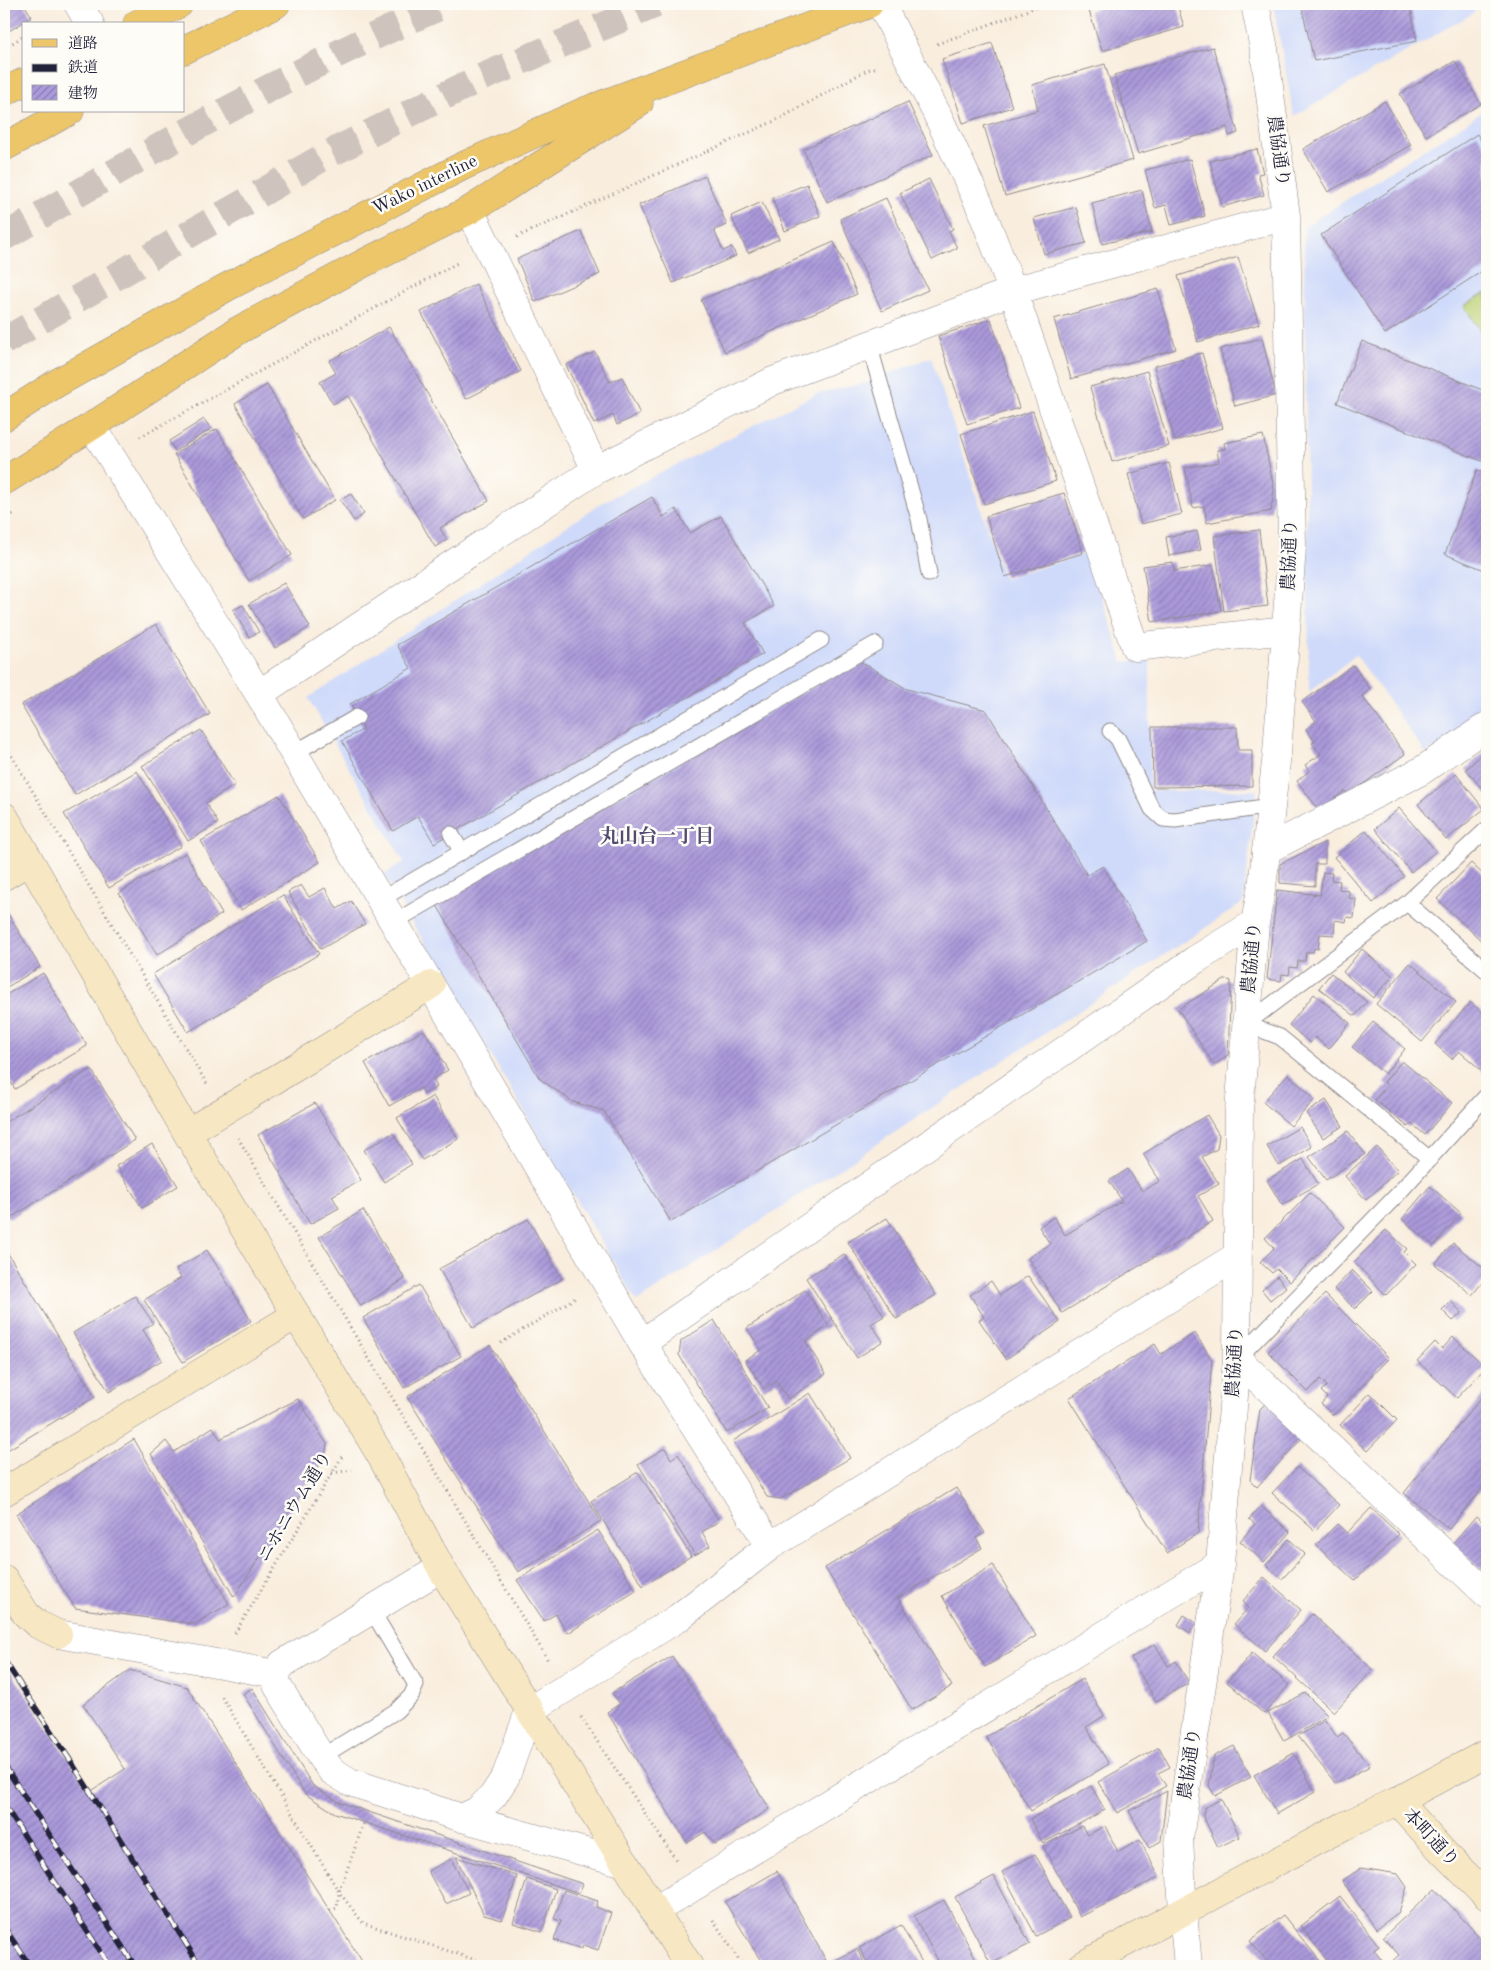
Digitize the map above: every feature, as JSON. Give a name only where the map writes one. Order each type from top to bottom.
[{"type":"main road","points":[[142,22],[179,4]]},
{"type":"main road","points":[[185,50],[276,4]]},
{"type":"main road","name":"Wako interline","points":[[4,417],[57,383],[218,292],[463,166],[577,115],[693,69],[869,4]]},
{"type":"main road","points":[[4,481],[239,330],[470,210],[693,69]]},
{"type":"main road","points":[[4,92],[22,83]]},
{"type":"main road","points":[[4,147],[68,112]]},
{"type":"street","points":[[78,4],[89,22]]},
{"type":"street","points":[[882,4],[975,195],[1013,291],[1135,647],[1286,630]]},
{"type":"street","name":"農協通り","points":[[1188,1966],[1179,1838],[1220,1564],[1237,1358],[1239,1111],[1255,923],[1266,850],[1277,753],[1292,547],[1286,216],[1264,49],[1256,4]]},
{"type":"street","points":[[470,210],[596,470]]},
{"type":"street","points":[[259,694],[596,470],[773,381],[1013,291],[1286,216]]},
{"type":"street","points":[[92,426],[259,694],[642,1342],[770,1546]]},
{"type":"street","points":[[1266,850],[1421,771],[1487,726]]},
{"type":"street","points":[[4,816],[187,1134],[381,1456],[441,1568],[689,1966]]},
{"type":"street","points":[[4,876],[29,861]]},
{"type":"street","points":[[642,1342],[1195,960],[1255,923]]},
{"type":"street","points":[[187,1134],[431,985]]},
{"type":"street","points":[[462,1818],[477,1811],[494,1796],[506,1776],[529,1711],[678,1618],[770,1546],[1238,1256]]},
{"type":"street","points":[[4,1492],[296,1315]]},
{"type":"street","points":[[1237,1358],[1487,1594]]},
{"type":"street","points":[[654,1911],[1220,1564]]},
{"type":"street","points":[[441,1568],[282,1664],[276,1674],[277,1685],[321,1757],[332,1771],[350,1782],[462,1818],[625,1863]]},
{"type":"street","points":[[4,1579],[26,1614],[37,1624],[58,1634],[276,1674]]},
{"type":"street","points":[[1081,1966],[1344,1826],[1397,1801],[1487,1753]]},
{"type":"street","name":"本町通り","points":[[1397,1801],[1443,1852],[1487,1896]]},
{"type":"lane","points":[[869,344],[919,519],[929,574]]},
{"type":"lane","points":[[387,911],[462,852],[821,640]]},
{"type":"lane","points":[[387,911],[505,858],[875,644]]},
{"type":"lane","points":[[294,753],[357,717]]},
{"type":"lane","points":[[1110,731],[1118,740],[1152,809],[1163,819],[1175,820],[1271,806]]},
{"type":"lane","points":[[1246,1024],[1407,903],[1487,829]]},
{"type":"lane","points":[[451,834],[462,852]]},
{"type":"lane","points":[[1407,903],[1487,971]]},
{"type":"lane","points":[[1246,1024],[1280,1037],[1430,1158]]},
{"type":"lane","points":[[1237,1358],[1430,1158],[1487,1095]]},
{"type":"lane","points":[[321,1757],[396,1711],[411,1696],[416,1685],[371,1610]]},
{"type":"path","points":[[931,46],[1044,4]]},
{"type":"path","points":[[4,48],[22,37]]},
{"type":"path","points":[[510,240],[779,119],[867,70],[881,66]]},
{"type":"path","points":[[139,437],[463,259]]},
{"type":"path","points":[[4,742],[207,1084]]},
{"type":"path","points":[[237,1136],[552,1667]]},
{"type":"path","points":[[501,1343],[606,1280]]},
{"type":"path","name":"ニホニウム通り","points":[[233,1636],[345,1452]]},
{"type":"path","points":[[332,1473],[360,1469]]},
{"type":"path","points":[[221,1695],[340,1892],[363,1923],[494,1966]]},
{"type":"path","points":[[581,1716],[679,1864]]},
{"type":"path","points":[[330,1910],[337,1908],[340,1892],[366,1817]]},
{"type":"path","points":[[713,1920],[743,1966]]},
{"type":"shaded area","points":[[1273,4],[1485,4],[1470,15],[1294,116]]},
{"type":"shaded area","points":[[1487,109],[1487,712],[1426,754],[1356,655],[1309,692],[1304,227]]},
{"type":"shaded area","points":[[931,357],[1004,579],[1088,553],[1123,662],[1150,659],[1150,791],[1257,790],[1243,903],[637,1302],[384,875],[404,862],[308,698],[603,502],[816,394],[866,383]]},
{"type":"green space","points":[[1487,292],[1487,341],[1464,306]]},
{"type":"building","points":[[4,4],[24,4],[32,17],[4,34]]},
{"type":"building","points":[[1112,4],[1177,4],[1184,27],[1102,51],[1089,11]]},
{"type":"building","points":[[1322,4],[1410,4],[1417,41],[1314,61],[1302,8]]},
{"type":"building","points":[[992,43],[1012,107],[963,123],[942,59]]},
{"type":"building","points":[[1213,47],[1238,133],[1229,136],[1227,127],[1138,154],[1114,75]]},
{"type":"building","points":[[1455,61],[1481,104],[1426,136],[1400,94]]},
{"type":"building","points":[[1105,64],[1133,160],[1005,196],[984,126],[1038,110],[1032,85]]},
{"type":"building","points":[[1385,101],[1411,145],[1328,192],[1303,149]]},
{"type":"building","points":[[908,102],[933,155],[827,202],[803,149]]},
{"type":"building","points":[[1477,134],[1487,150],[1487,268],[1385,334],[1321,235]]},
{"type":"building","points":[[1257,149],[1263,173],[1258,174],[1264,195],[1222,207],[1210,161]]},
{"type":"building","points":[[1190,159],[1205,216],[1171,225],[1166,205],[1155,208],[1145,170]]},
{"type":"building","points":[[705,176],[727,225],[714,230],[723,251],[732,247],[736,256],[673,283],[639,205]]},
{"type":"building","points":[[929,179],[953,229],[949,231],[957,248],[932,260],[900,193]]},
{"type":"building","points":[[807,184],[820,216],[785,231],[772,198]]},
{"type":"building","points":[[1142,190],[1152,232],[1102,244],[1092,203]]},
{"type":"building","points":[[886,198],[928,290],[882,311],[840,219]]},
{"type":"building","points":[[762,202],[779,239],[748,253],[731,216]]},
{"type":"building","points":[[1076,207],[1086,243],[1044,254],[1034,218]]},
{"type":"building","points":[[581,231],[600,274],[535,302],[517,259]]},
{"type":"building","points":[[834,242],[857,294],[725,352],[701,300]]},
{"type":"building","points":[[1238,257],[1259,324],[1198,342],[1178,276]]},
{"type":"building","points":[[476,284],[521,371],[466,399],[421,312]]},
{"type":"building","points":[[1158,289],[1176,349],[1071,379],[1054,319]]},
{"type":"building","points":[[991,319],[1019,408],[967,424],[938,336]]},
{"type":"building","points":[[389,327],[489,501],[440,528],[447,540],[435,547],[348,396],[333,404],[320,382],[336,373],[329,361]]},
{"type":"building","points":[[1262,338],[1276,395],[1235,406],[1220,349]]},
{"type":"building","points":[[1362,341],[1487,392],[1487,463],[1337,403]]},
{"type":"building","points":[[595,352],[610,382],[622,377],[640,414],[617,425],[613,415],[594,424],[566,365]]},
{"type":"building","points":[[1202,353],[1223,428],[1175,441],[1154,366]]},
{"type":"building","points":[[1147,371],[1169,446],[1112,462],[1090,387]]},
{"type":"building","points":[[267,385],[335,500],[303,519],[235,404]]},
{"type":"building","points":[[1033,411],[1056,481],[984,504],[961,434]]},
{"type":"building","points":[[204,419],[211,429],[175,451],[169,441]]},
{"type":"building","points":[[217,429],[292,555],[249,581],[174,454]]},
{"type":"building","points":[[1263,435],[1274,489],[1271,511],[1207,523],[1204,506],[1193,508],[1185,468],[1219,462],[1217,450],[1225,449],[1224,443]]},
{"type":"building","points":[[1169,463],[1182,514],[1141,524],[1128,474]]},
{"type":"building","points":[[1477,470],[1487,474],[1487,571],[1445,554]]},
{"type":"building","points":[[1064,493],[1083,553],[1005,577],[986,516]]},
{"type":"building","points":[[351,494],[364,514],[354,521],[340,500]]},
{"type":"building","points":[[652,497],[663,517],[676,509],[690,533],[721,516],[774,606],[745,623],[763,654],[434,843],[418,816],[393,831],[342,741],[364,729],[350,704],[411,668],[397,645]]},
{"type":"building","points":[[1259,530],[1268,606],[1224,611],[1214,536]]},
{"type":"building","points":[[1197,531],[1201,550],[1169,556],[1166,537]]},
{"type":"building","points":[[1173,562],[1174,571],[1213,565],[1221,611],[1152,622],[1143,566]]},
{"type":"building","points":[[284,583],[310,627],[275,648],[249,604]]},
{"type":"building","points":[[243,605],[259,632],[249,637],[233,610]]},
{"type":"building","points":[[156,624],[210,714],[75,795],[21,705]]},
{"type":"building","points":[[860,661],[907,689],[986,710],[1087,875],[1103,866],[1147,941],[671,1222],[604,1111],[573,1102],[540,1079],[435,902]]},
{"type":"building","points":[[1353,665],[1370,689],[1362,696],[1405,754],[1348,795],[1345,791],[1319,810],[1297,781],[1309,771],[1305,765],[1321,754],[1312,743],[1315,742],[1306,729],[1316,721],[1302,702]]},
{"type":"building","points":[[1152,727],[1237,727],[1238,750],[1252,750],[1252,786],[1153,787]]},
{"type":"building","points":[[201,730],[235,785],[206,803],[218,823],[188,841],[142,766]]},
{"type":"building","points":[[1487,750],[1487,795],[1466,769]]},
{"type":"building","points":[[137,771],[181,846],[109,888],[64,814]]},
{"type":"building","points":[[1456,774],[1484,809],[1446,840],[1418,804]]},
{"type":"building","points":[[279,795],[320,862],[241,910],[201,841]]},
{"type":"building","points":[[1399,808],[1436,851],[1411,872],[1375,829]]},
{"type":"building","points":[[1366,830],[1404,876],[1373,903],[1334,857]]},
{"type":"building","points":[[1325,842],[1325,864],[1315,864],[1315,886],[1280,883],[1280,864]]},
{"type":"building","points":[[185,853],[222,914],[157,955],[119,893]]},
{"type":"building","points":[[1471,863],[1487,878],[1487,946],[1437,899]]},
{"type":"building","points":[[1323,872],[1332,873],[1331,880],[1340,881],[1339,889],[1349,891],[1349,898],[1356,899],[1354,918],[1347,917],[1346,922],[1335,920],[1334,935],[1320,934],[1318,949],[1314,948],[1313,952],[1306,952],[1305,961],[1298,961],[1297,968],[1290,967],[1289,975],[1282,974],[1281,981],[1267,979],[1277,890],[1320,895]]},
{"type":"building","points":[[301,885],[309,897],[325,888],[337,909],[351,901],[365,924],[321,949],[288,892]]},
{"type":"building","points":[[283,895],[319,954],[188,1032],[153,974]]},
{"type":"building","points":[[4,907],[40,967],[4,989]]},
{"type":"building","points":[[1362,949],[1393,976],[1373,998],[1343,972]]},
{"type":"building","points":[[1410,963],[1456,1002],[1422,1042],[1376,1004]]},
{"type":"building","points":[[43,973],[87,1046],[15,1089],[4,1071],[4,996]]},
{"type":"building","points":[[1331,973],[1367,1002],[1355,1016],[1319,988]]},
{"type":"building","points":[[1226,979],[1231,981],[1228,1055],[1214,1065],[1178,1009]]},
{"type":"building","points":[[1314,994],[1350,1023],[1329,1049],[1315,1037],[1310,1043],[1289,1025]]},
{"type":"building","points":[[1470,1002],[1487,1016],[1487,1075],[1459,1051],[1452,1059],[1435,1044]]},
{"type":"building","points":[[1373,1022],[1405,1049],[1385,1074],[1352,1047]]},
{"type":"building","points":[[424,1030],[448,1070],[433,1079],[437,1087],[424,1094],[421,1088],[389,1106],[365,1063]]},
{"type":"building","points":[[1402,1061],[1452,1103],[1425,1135],[1412,1124],[1408,1127],[1375,1100],[1387,1085],[1384,1082]]},
{"type":"building","points":[[91,1069],[135,1140],[9,1219],[4,1210],[4,1123]]},
{"type":"building","points":[[1288,1074],[1315,1099],[1291,1126],[1263,1102]]},
{"type":"building","points":[[433,1096],[458,1139],[422,1160],[397,1118]]},
{"type":"building","points":[[1326,1100],[1343,1126],[1323,1138],[1306,1113]]},
{"type":"building","points":[[315,1103],[361,1180],[332,1196],[339,1208],[310,1224],[258,1135]]},
{"type":"building","points":[[1207,1115],[1219,1135],[1217,1149],[1202,1157],[1219,1184],[1198,1196],[1213,1221],[1062,1313],[1028,1258],[1050,1244],[1039,1227],[1054,1217],[1065,1235],[1122,1201],[1109,1181],[1128,1169],[1142,1191],[1160,1181],[1143,1154]]},
{"type":"building","points":[[1300,1127],[1312,1147],[1279,1166],[1267,1146]]},
{"type":"building","points":[[1348,1131],[1365,1154],[1326,1180],[1309,1157]]},
{"type":"building","points":[[393,1133],[412,1164],[384,1182],[364,1150]]},
{"type":"building","points":[[152,1144],[178,1186],[142,1208],[116,1166]]},
{"type":"building","points":[[1377,1147],[1398,1170],[1366,1200],[1345,1176]]},
{"type":"building","points":[[1303,1159],[1318,1184],[1282,1205],[1267,1180]]},
{"type":"building","points":[[1430,1186],[1461,1213],[1434,1246],[1402,1219]]},
{"type":"building","points":[[1310,1193],[1345,1227],[1290,1282],[1277,1269],[1272,1273],[1260,1262],[1274,1248],[1265,1238]]},
{"type":"building","points":[[363,1210],[405,1279],[361,1306],[319,1237]]},
{"type":"building","points":[[887,1218],[936,1295],[896,1319],[848,1242]]},
{"type":"building","points":[[528,1219],[562,1279],[473,1328],[439,1269]]},
{"type":"building","points":[[1386,1230],[1407,1249],[1404,1252],[1416,1264],[1386,1295],[1354,1262]]},
{"type":"building","points":[[1453,1243],[1487,1271],[1487,1277],[1472,1295],[1435,1264]]},
{"type":"building","points":[[4,1247],[95,1397],[4,1452]]},
{"type":"building","points":[[207,1250],[251,1321],[183,1362],[144,1300],[181,1278],[176,1269]]},
{"type":"building","points":[[844,1254],[884,1316],[871,1324],[883,1341],[857,1358],[806,1278]]},
{"type":"building","points":[[1352,1270],[1373,1291],[1355,1309],[1334,1289]]},
{"type":"building","points":[[1028,1276],[1060,1322],[1006,1359],[979,1320],[984,1317],[970,1295],[991,1281],[1000,1295]]},
{"type":"building","points":[[1277,1276],[1286,1287],[1270,1300],[1262,1290]]},
{"type":"building","points":[[419,1285],[461,1356],[404,1388],[363,1318]]},
{"type":"building","points":[[805,1290],[829,1326],[805,1341],[826,1374],[788,1399],[776,1381],[764,1389],[745,1360],[761,1350],[747,1328]]},
{"type":"building","points":[[1325,1294],[1389,1358],[1333,1415],[1321,1404],[1327,1397],[1321,1391],[1327,1386],[1320,1379],[1308,1392],[1268,1352]]},
{"type":"building","points":[[135,1296],[153,1323],[143,1330],[162,1360],[109,1392],[73,1333]]},
{"type":"building","points":[[1451,1301],[1462,1313],[1453,1321],[1442,1310]]},
{"type":"building","points":[[714,1320],[768,1408],[727,1433],[679,1355],[681,1341]]},
{"type":"building","points":[[1195,1333],[1212,1360],[1198,1533],[1167,1553],[1069,1398],[1155,1344],[1161,1354]]},
{"type":"building","points":[[1453,1337],[1486,1367],[1457,1398],[1417,1361],[1435,1342],[1442,1349]]},
{"type":"building","points":[[490,1345],[601,1521],[518,1572],[407,1397]]},
{"type":"building","points":[[1487,1390],[1487,1436],[1483,1441],[1487,1445],[1487,1482],[1449,1529],[1404,1493]]},
{"type":"building","points":[[810,1393],[850,1458],[781,1499],[767,1497],[733,1441]]},
{"type":"building","points":[[1370,1393],[1397,1420],[1367,1451],[1340,1425]]},
{"type":"building","points":[[298,1399],[327,1444],[325,1457],[234,1597],[151,1454],[166,1441],[174,1452],[213,1427],[220,1439]]},
{"type":"building","points":[[1267,1402],[1304,1436],[1257,1487],[1250,1480],[1260,1409]]},
{"type":"building","points":[[134,1439],[229,1604],[194,1624],[75,1608],[16,1514]]},
{"type":"building","points":[[665,1448],[671,1459],[678,1454],[719,1521],[702,1532],[710,1546],[695,1555],[638,1464]]},
{"type":"building","points":[[1297,1467],[1339,1505],[1315,1531],[1272,1493]]},
{"type":"building","points":[[638,1472],[691,1556],[643,1586],[591,1501]]},
{"type":"building","points":[[956,1488],[985,1533],[976,1538],[982,1548],[898,1598],[952,1686],[912,1710],[825,1568]]},
{"type":"building","points":[[1261,1506],[1290,1532],[1264,1562],[1240,1541],[1255,1524],[1249,1519]]},
{"type":"building","points":[[1371,1508],[1399,1534],[1355,1581],[1316,1545],[1337,1524],[1347,1533]]},
{"type":"building","points":[[1476,1516],[1487,1526],[1487,1574],[1452,1544]]},
{"type":"building","points":[[598,1530],[636,1591],[568,1633],[556,1614],[544,1621],[517,1580]]},
{"type":"building","points":[[1289,1539],[1305,1554],[1282,1579],[1266,1565]]},
{"type":"building","points":[[993,1565],[1036,1636],[985,1667],[942,1596]]},
{"type":"building","points":[[1264,1577],[1301,1610],[1265,1651],[1234,1624],[1248,1608],[1242,1602]]},
{"type":"building","points":[[1312,1614],[1373,1670],[1334,1712],[1273,1656]]},
{"type":"building","points":[[1184,1615],[1196,1623],[1190,1633],[1178,1625]]},
{"type":"building","points":[[1155,1644],[1168,1666],[1176,1661],[1189,1683],[1156,1701],[1131,1658]]},
{"type":"building","points":[[1252,1653],[1289,1685],[1264,1714],[1227,1682]]},
{"type":"building","points":[[672,1656],[770,1809],[715,1844],[705,1832],[687,1843],[607,1712],[620,1704],[612,1693]]},
{"type":"building","points":[[4,1661],[90,1792],[125,1769],[83,1704],[130,1670],[187,1687],[365,1966],[12,1966],[4,1954]]},
{"type":"building","points":[[1082,1679],[1104,1716],[1086,1727],[1109,1764],[1031,1811],[986,1737]]},
{"type":"building","points":[[252,1688],[313,1786],[339,1802],[583,1884],[579,1893],[335,1813],[305,1794],[243,1694]]},
{"type":"building","points":[[1305,1693],[1328,1716],[1284,1741],[1268,1713]]},
{"type":"building","points":[[1325,1720],[1337,1737],[1343,1733],[1370,1766],[1336,1784],[1298,1736]]},
{"type":"building","points":[[1234,1746],[1251,1777],[1215,1796],[1209,1786],[1214,1756]]},
{"type":"building","points":[[1159,1747],[1170,1767],[1158,1773],[1166,1786],[1117,1813],[1098,1782]]},
{"type":"building","points":[[1294,1753],[1315,1792],[1277,1814],[1254,1775]]},
{"type":"building","points":[[1091,1786],[1105,1810],[1043,1843],[1030,1819]]},
{"type":"building","points":[[1167,1791],[1161,1841],[1149,1848],[1129,1811]]},
{"type":"building","points":[[1221,1799],[1240,1837],[1218,1847],[1203,1816],[1204,1808]]},
{"type":"building","points":[[1082,1826],[1087,1835],[1105,1826],[1118,1852],[1140,1840],[1159,1877],[1080,1917],[1043,1846]]},
{"type":"building","points":[[1035,1854],[1070,1918],[1036,1936],[1002,1872]]},
{"type":"building","points":[[456,1857],[517,1876],[502,1920],[484,1915]]},
{"type":"building","points":[[451,1859],[469,1893],[446,1904],[428,1871]]},
{"type":"building","points":[[1361,1868],[1398,1874],[1407,1887],[1399,1912],[1376,1929],[1342,1881]]},
{"type":"building","points":[[777,1871],[829,1966],[764,1966],[725,1902]]},
{"type":"building","points":[[994,1876],[1030,1944],[991,1964],[955,1897]]},
{"type":"building","points":[[527,1879],[556,1889],[542,1932],[513,1923]]},
{"type":"building","points":[[1435,1889],[1487,1945],[1487,1966],[1387,1966],[1399,1955],[1383,1937]]},
{"type":"building","points":[[564,1890],[598,1901],[596,1907],[611,1913],[598,1950],[583,1945],[582,1949],[554,1940],[561,1921],[554,1919]]},
{"type":"building","points":[[1340,1896],[1379,1946],[1374,1950],[1382,1961],[1376,1966],[1362,1966],[1361,1964],[1356,1966],[1351,1959],[1340,1966],[1331,1966],[1301,1926]]},
{"type":"building","points":[[944,1900],[980,1966],[941,1966],[914,1916]]},
{"type":"building","points":[[1283,1915],[1324,1966],[1271,1966],[1250,1941]]},
{"type":"building","points":[[901,1925],[924,1966],[869,1966],[859,1948]]},
{"type":"building","points":[[857,1949],[866,1966],[834,1966],[832,1962]]},
{"type":"tunnel","points":[[4,237],[221,113],[332,56],[446,4]]},
{"type":"tunnel","points":[[4,341],[327,155],[478,79],[656,4]]},
{"type":"railway","points":[[4,1660],[72,1763],[200,1966]]},
{"type":"railway","points":[[4,1765],[135,1966]]},
{"type":"railway","points":[[4,1805],[110,1966]]},
{"type":"railway","points":[[4,1927],[30,1966]]},
{"type":"district","name":"丸山台一丁目","points":[[657,837]]}]
